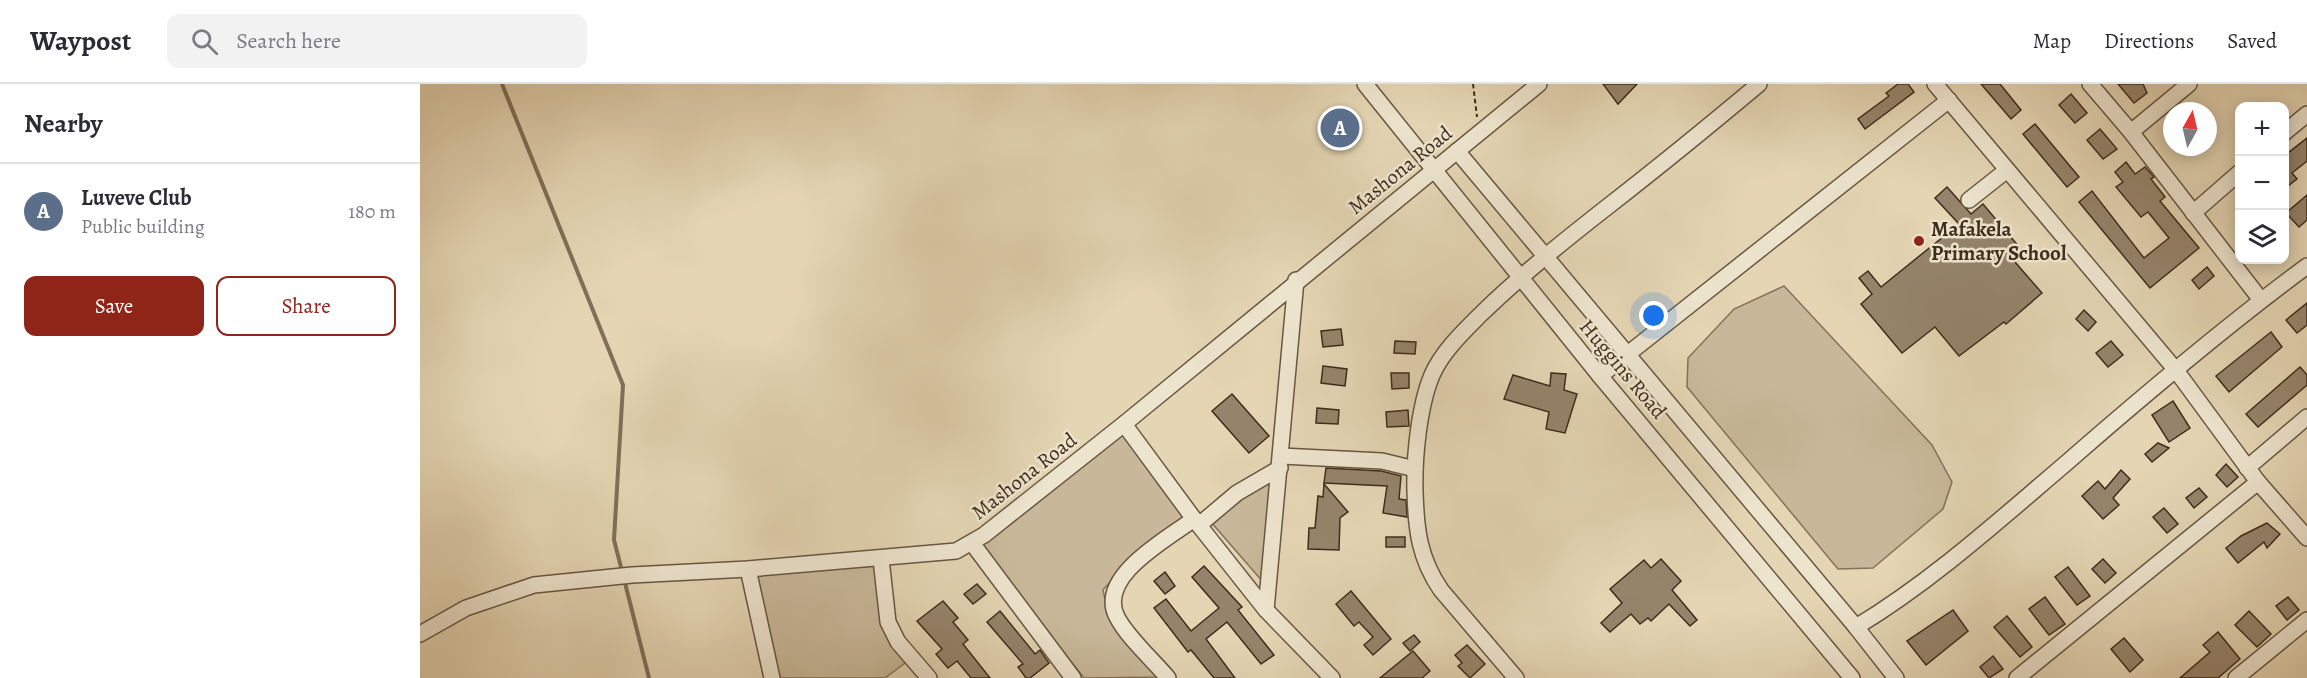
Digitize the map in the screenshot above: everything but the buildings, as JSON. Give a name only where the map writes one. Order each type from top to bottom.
[{"type":"street","name":"Huggins Road","points":[[1365,84],[1600,376],[1852,678]]},
{"type":"street","name":"Mashona Road","points":[[420,634],[466,608],[534,585],[614,576],[881,559],[943,553],[972,543],[1124,424],[1296,280],[1436,170],[1539,84]]},
{"type":"street","points":[[1516,678],[1430,574],[1421,553],[1416,527],[1415,469],[1426,391],[1432,374],[1440,359],[1519,276],[1759,84]]},
{"type":"street","points":[[1935,84],[2175,369],[2247,468],[2307,538]]},
{"type":"street","points":[[2090,84],[2131,132],[2260,300]]},
{"type":"street","points":[[2131,132],[2189,84]]},
{"type":"street","points":[[1600,376],[1949,100]]},
{"type":"street","points":[[2289,129],[2307,114]]},
{"type":"street","points":[[1457,151],[1544,257],[1629,354],[1896,678]]},
{"type":"street","points":[[1969,200],[2007,170]]},
{"type":"street","points":[[2193,213],[2235,176]]},
{"type":"street","points":[[1856,627],[1885,610],[1959,556],[2175,369],[2260,300],[2307,266]]},
{"type":"street","points":[[1266,610],[1296,280]]},
{"type":"street","points":[[2247,468],[2307,417]]},
{"type":"street","points":[[1124,424],[1196,522],[1266,610],[1332,678]]},
{"type":"street","points":[[1168,678],[1117,618],[1113,605],[1113,592],[1117,582],[1130,568],[1281,462],[1382,461],[1415,469]]},
{"type":"street","points":[[2017,678],[2258,482]]},
{"type":"street","points":[[972,543],[1073,678]]},
{"type":"street","points":[[881,559],[888,622],[898,642],[929,678]]},
{"type":"street","points":[[748,569],[772,678]]},
{"type":"street","points":[[2236,678],[2307,620]]},
{"type":"path","points":[[1473,84],[1479,132]]},
{"type":"shaded area","points":[[1784,286],[1932,445],[1952,482],[1943,509],[1873,568],[1838,569],[1687,387],[1688,358],[1734,309]]},
{"type":"shaded area","points":[[1123,431],[1187,516],[1126,564],[1103,590],[1109,617],[1162,677],[1084,678],[989,560],[981,545]]},
{"type":"shaded area","points":[[1275,475],[1263,582],[1211,522]]},
{"type":"shaded area","points":[[876,566],[909,660],[885,678],[777,678],[754,574]]},
{"type":"waterway","points":[[502,84],[623,385],[614,540],[622,571]]},
{"type":"waterway","points":[[624,579],[649,678]]},
{"type":"place","name":"Luveve Club","points":[[1340,128]]},
{"type":"place","name":"Mafakela Primary School","points":[[1919,241]]}]
